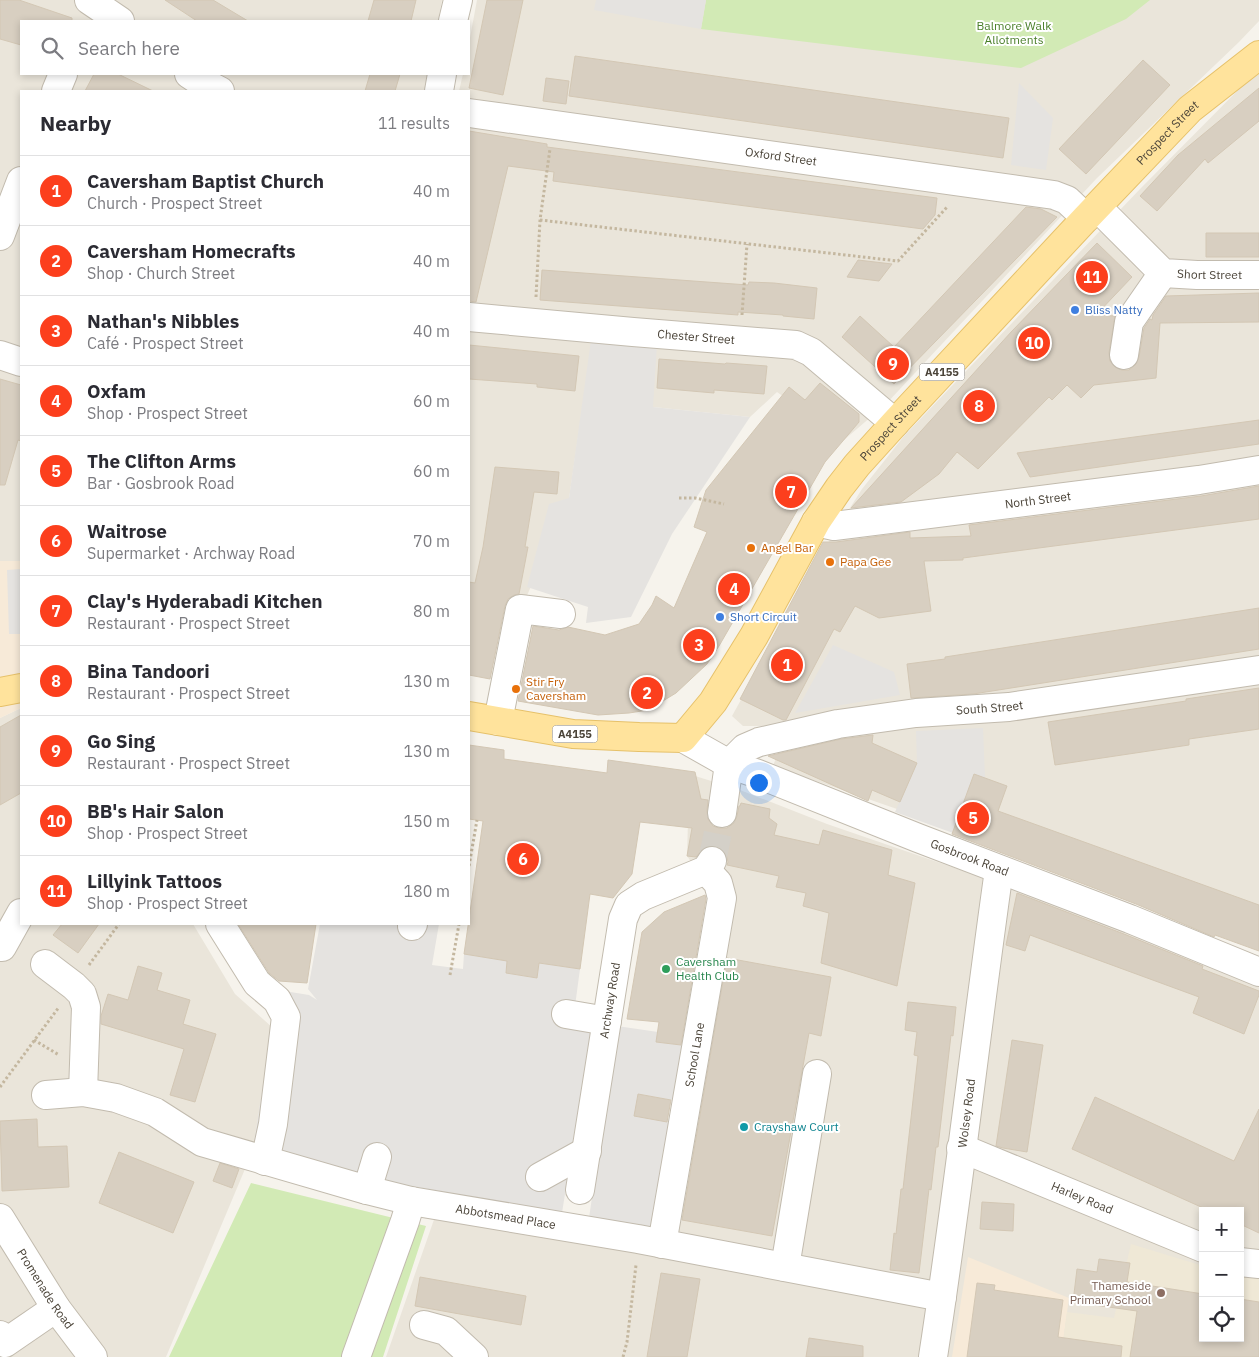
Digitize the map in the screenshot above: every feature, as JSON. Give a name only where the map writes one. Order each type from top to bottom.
[{"type":"main road","name":"Prospect Street","points":[[683,738],[713,702],[754,636],[816,522],[839,488],[895,423],[1091,212],[1190,109],[1259,55]]},
{"type":"main road","points":[[0,692],[20,688]]},
{"type":"main road","name":"A4155","points":[[470,716],[573,734],[683,738]]},
{"type":"street","points":[[453,20],[458,0]]},
{"type":"street","points":[[88,7],[118,20]]},
{"type":"street","points":[[56,90],[63,75]]},
{"type":"street","points":[[190,75],[218,90]]},
{"type":"street","points":[[439,90],[442,75]]},
{"type":"street","name":"Oxford Street","points":[[470,113],[1054,195],[1091,212]]},
{"type":"street","points":[[0,236],[20,184]]},
{"type":"street","name":"Short Street","points":[[1091,212],[1163,272],[1197,275],[1259,275]]},
{"type":"street","points":[[1124,355],[1129,322],[1163,272]]},
{"type":"street","name":"Chester Street","points":[[470,317],[796,345],[811,352],[895,423]]},
{"type":"street","points":[[0,355],[20,362]]},
{"type":"street","name":"North Street","points":[[816,522],[834,526],[1199,480],[1259,470]]},
{"type":"street","points":[[498,721],[520,608],[561,614]]},
{"type":"street","name":"South Street","points":[[729,764],[745,748],[759,742],[838,724],[916,713],[1009,707],[1259,670]]},
{"type":"street","name":"Gosbrook Road","points":[[683,738],[729,764],[999,870],[1130,919],[1259,972]]},
{"type":"street","points":[[722,813],[729,764]]},
{"type":"street","name":"Archway Road","points":[[580,1190],[623,919],[629,905],[643,896],[709,866]]},
{"type":"street","name":"School Lane","points":[[650,1242],[722,898],[718,883],[709,866]]},
{"type":"street","name":"Wolsey Road","points":[[934,1357],[952,1234],[961,1148],[999,870]]},
{"type":"street","points":[[0,947],[2,947],[14,914]]},
{"type":"street","points":[[221,925],[257,983],[277,1000],[286,1016],[273,1124],[265,1161]]},
{"type":"street","points":[[45,964],[82,994],[86,1007],[83,1092]]},
{"type":"street","points":[[566,1014],[607,1021]]},
{"type":"street","points":[[785,1267],[816,1074]]},
{"type":"street","name":"Abbotsmead Place","points":[[46,1095],[83,1092],[116,1098],[155,1112],[202,1142],[367,1190],[410,1200],[650,1242],[942,1297]]},
{"type":"street","name":"Harley Road","points":[[961,1148],[1199,1246]]},
{"type":"street","points":[[540,1177],[587,1151]]},
{"type":"street","points":[[367,1190],[377,1157]]},
{"type":"street","points":[[356,1357],[406,1221],[410,1200]]},
{"type":"street","name":"Promenade Road","points":[[0,1218],[56,1308],[93,1357]]},
{"type":"street","points":[[1244,1262],[1259,1264]]},
{"type":"street","points":[[6,1345],[56,1308]]},
{"type":"street","points":[[424,1325],[446,1331],[474,1357]]},
{"type":"path","points":[[535,323],[540,220],[554,125]]},
{"type":"path","points":[[540,220],[898,261],[968,183]]},
{"type":"path","points":[[740,340],[747,244]]},
{"type":"path","points":[[678,498],[695,498],[724,504]]},
{"type":"path","points":[[470,860],[477,820]]},
{"type":"path","points":[[450,975],[459,925]]},
{"type":"path","points":[[623,1357],[650,1242]]},
{"type":"shaded area","points":[[0,0],[442,0],[438,20],[20,20],[20,75],[428,75],[424,90],[20,90],[20,561],[0,561]]},
{"type":"shaded area","points":[[477,0],[1259,0],[1259,21],[1097,178],[886,404],[844,440],[777,392],[750,417],[653,407],[592,340],[569,499],[522,607],[470,601],[470,90],[459,90],[463,75],[470,75],[470,38]]},
{"type":"shaded area","points":[[596,0],[706,0],[701,29],[594,10]]},
{"type":"shaded area","points":[[1259,72],[1259,948],[1087,875],[773,766],[788,726],[743,726],[732,716],[824,549],[862,489],[904,436],[1141,188],[1253,75]]},
{"type":"shaded area","points":[[1019,83],[1053,118],[1046,170],[1011,165]]},
{"type":"shaded area","points":[[591,340],[657,344],[653,407],[750,417],[672,534],[631,617],[586,623],[588,607],[527,587],[549,504],[569,498]]},
{"type":"shaded area","points":[[0,561],[20,561],[20,708],[0,718]]},
{"type":"shaded area","points":[[20,569],[20,634],[9,634],[7,570]]},
{"type":"shaded area","points":[[833,645],[894,672],[900,695],[795,713]]},
{"type":"shaded area","points":[[20,708],[20,925],[194,925],[235,994],[273,1028],[254,1142],[245,1169],[166,1357],[0,1357],[0,718]]},
{"type":"shaded area","points":[[983,728],[985,778],[974,774],[953,833],[895,812],[917,763],[916,731]]},
{"type":"shaded area","points":[[692,775],[740,790],[827,824],[1019,890],[1259,984],[1259,1357],[386,1357],[437,1211],[655,1252],[712,892],[687,856]]},
{"type":"shaded area","points":[[320,925],[439,925],[432,965],[463,969],[464,954],[507,961],[506,973],[537,978],[539,963],[580,969],[575,1006],[594,1010],[562,1213],[400,1184],[254,1142],[278,990],[309,995],[317,1000],[308,989]]},
{"type":"shaded area","points":[[617,1026],[658,1032],[657,1042],[689,1046],[678,1101],[638,1094],[635,1116],[675,1123],[659,1231],[589,1218]]},
{"type":"shaded area","name":"Thameside Primary School","points":[[1131,1244],[1199,1265],[1199,1342],[1244,1342],[1244,1271],[1259,1273],[1259,1357],[1061,1357],[1067,1312],[1114,1318]]},
{"type":"shaded area","points":[[968,1257],[1069,1298],[1061,1357],[952,1357]]},
{"type":"green space","name":"Balmore Walk Allotments","points":[[706,0],[1150,0],[1126,19],[1021,68],[701,29]]},
{"type":"green space","points":[[251,1183],[426,1226],[383,1357],[169,1357]]},
{"type":"building","points":[[0,0],[19,0],[72,18],[72,20],[20,20],[20,45],[0,39]]},
{"type":"building","points":[[165,0],[213,0],[246,20],[195,20]]},
{"type":"building","points":[[374,0],[416,0],[411,20],[368,20]]},
{"type":"building","points":[[487,0],[523,0],[503,95],[469,88]]},
{"type":"building","points":[[575,56],[1009,118],[1003,158],[569,96]]},
{"type":"building","points":[[1143,60],[1170,85],[1086,174],[1059,149]]},
{"type":"building","points":[[93,75],[120,75],[151,90],[86,90]]},
{"type":"building","points":[[370,75],[400,75],[395,90],[365,90]]},
{"type":"building","points":[[546,78],[569,81],[566,104],[543,101]]},
{"type":"building","points":[[1259,88],[1259,121],[1208,163],[1205,159],[1157,211],[1140,196],[1178,155]]},
{"type":"building","points":[[470,131],[547,144],[547,147],[937,198],[935,215],[923,229],[553,181],[554,172],[508,166],[476,302],[470,301]]},
{"type":"building","points":[[1026,207],[1041,209],[1057,217],[894,384],[842,337],[860,316],[894,347]]},
{"type":"building","points":[[1206,233],[1259,233],[1259,257],[1206,257]]},
{"type":"building","points":[[1097,243],[1132,277],[1096,315],[1115,316],[1109,353],[1110,361],[1115,367],[1129,370],[1136,364],[1144,328],[1150,319],[1152,320],[1153,315],[1166,296],[1259,293],[1259,322],[1160,323],[1156,378],[1094,385],[1081,398],[1067,385],[1052,400],[1049,397],[978,469],[957,452],[939,474],[901,502],[851,508],[1012,331]]},
{"type":"building","points":[[858,260],[892,264],[879,281],[847,277]]},
{"type":"building","points":[[542,270],[748,285],[749,282],[774,283],[817,288],[814,319],[783,315],[738,312],[738,315],[540,300]]},
{"type":"building","points":[[470,345],[579,356],[575,391],[537,387],[537,384],[470,379]]},
{"type":"building","points":[[659,359],[767,366],[764,394],[714,390],[714,393],[657,388]]},
{"type":"building","points":[[0,379],[20,385],[20,441],[18,440],[5,485],[0,485]]},
{"type":"building","points":[[820,383],[859,414],[859,422],[825,462],[707,664],[676,693],[648,710],[598,715],[518,701],[533,626],[559,630],[568,627],[605,635],[639,624],[656,596],[674,608],[707,532],[694,527],[706,490],[789,387],[805,400]]},
{"type":"building","points":[[1259,420],[1259,444],[1030,477],[1017,453]]},
{"type":"building","points":[[495,467],[559,472],[557,494],[534,492],[525,547],[528,547],[519,594],[508,599],[505,606],[490,679],[470,675],[470,582],[475,583],[483,547]]},
{"type":"building","points":[[1259,486],[1259,519],[963,558],[963,560],[924,561],[931,611],[879,618],[855,606],[840,632],[834,629],[786,720],[740,699],[823,542],[910,532],[910,538],[971,536],[969,525],[1201,496]]},
{"type":"building","points":[[1259,608],[1259,649],[973,694],[911,698],[907,664]]},
{"type":"building","points":[[1259,688],[1259,729],[1189,739],[1189,745],[1055,765],[1048,722]]},
{"type":"building","points":[[20,716],[20,794],[0,805],[0,727]]},
{"type":"building","points":[[873,735],[872,743],[917,763],[900,802],[872,790],[868,801],[768,756],[841,739]]},
{"type":"building","points":[[470,745],[504,750],[504,759],[607,773],[608,760],[695,772],[701,799],[708,800],[708,819],[713,826],[727,828],[734,823],[741,803],[770,809],[769,818],[777,824],[774,835],[819,845],[823,830],[892,850],[888,875],[915,883],[897,986],[821,963],[829,913],[803,906],[806,893],[776,887],[779,876],[727,865],[726,854],[721,848],[705,847],[696,857],[687,856],[692,828],[640,822],[632,874],[613,898],[590,894],[580,969],[539,963],[537,978],[506,973],[507,961],[464,954],[468,925],[470,925],[470,912],[483,821],[470,819]]},
{"type":"building","points":[[974,774],[1007,786],[998,811],[1259,905],[1259,951],[1215,935],[1214,937],[1136,904],[952,834]]},
{"type":"building","points":[[1017,893],[1124,934],[1203,966],[1202,969],[1259,991],[1244,1034],[1193,1013],[1199,997],[1030,935],[1025,951],[1006,945]]},
{"type":"building","points":[[705,895],[706,899],[681,1045],[656,1042],[659,1022],[627,1019],[642,932],[664,912]]},
{"type":"building","points":[[61,925],[98,925],[78,953],[53,935]]},
{"type":"building","points":[[239,925],[316,925],[307,983],[279,981],[269,973]]},
{"type":"building","name":"Crayshaw Court","points":[[727,958],[831,977],[821,1036],[809,1033],[772,1236],[682,1220]]},
{"type":"building","points":[[138,966],[162,973],[157,990],[190,1000],[183,1024],[216,1034],[195,1102],[170,1095],[184,1049],[101,1024],[101,1016],[108,994],[128,1000]]},
{"type":"building","points":[[908,1002],[956,1007],[938,1147],[936,1147],[931,1190],[929,1189],[919,1273],[890,1270],[901,1189],[903,1189],[918,1056],[914,1055],[917,1032],[905,1030]]},
{"type":"building","points":[[1012,1040],[1043,1045],[1027,1152],[996,1146]]},
{"type":"building","points":[[638,1094],[671,1100],[667,1122],[634,1116]]},
{"type":"building","points":[[1095,1097],[1234,1161],[1259,1109],[1259,1233],[1244,1226],[1244,1207],[1201,1207],[1072,1149]]},
{"type":"building","points":[[37,1119],[38,1147],[67,1146],[69,1187],[2,1191],[0,1121]]},
{"type":"building","points":[[119,1152],[194,1182],[173,1233],[99,1203]]},
{"type":"building","points":[[220,1163],[239,1169],[232,1188],[213,1181]]},
{"type":"building","points":[[982,1202],[1014,1204],[1013,1231],[980,1229]]},
{"type":"building","points":[[1099,1259],[1130,1263],[1127,1282],[1199,1293],[1199,1342],[1244,1342],[1244,1300],[1259,1302],[1259,1357],[1130,1357],[1137,1311],[1073,1302],[1077,1269],[1097,1272]]},
{"type":"building","points":[[661,1273],[700,1279],[687,1357],[647,1357]]},
{"type":"building","points":[[420,1277],[526,1296],[521,1325],[415,1306]]},
{"type":"building","points":[[977,1283],[995,1285],[994,1290],[1063,1300],[1058,1337],[1122,1346],[1121,1357],[967,1357]]},
{"type":"building","points":[[809,1338],[863,1346],[863,1357],[806,1357]]},
{"type":"tunnel","points":[[712,861],[722,813]]},
{"type":"place","name":"Lillyink Tattoos","points":[[1092,277]]},
{"type":"place","name":"Bliss Natty","points":[[1075,310]]},
{"type":"place","name":"BB's Hair Salon","points":[[1034,343]]},
{"type":"place","name":"Go Sing","points":[[893,364]]},
{"type":"place","name":"Bina Tandoori","points":[[979,406]]},
{"type":"place","name":"Clay's Hyderabadi Kitchen","points":[[791,492]]},
{"type":"place","name":"Angel Bar","points":[[751,548]]},
{"type":"place","name":"Papa Gee","points":[[830,562]]},
{"type":"place","name":"Oxfam","points":[[734,589]]},
{"type":"place","name":"Short Circuit","points":[[720,617]]},
{"type":"place","name":"Nathan's Nibbles","points":[[699,645]]},
{"type":"place","name":"Caversham Baptist Church","points":[[787,665]]},
{"type":"place","name":"Stir Fry Caversham","points":[[516,689]]},
{"type":"place","name":"Caversham Homecrafts","points":[[647,693]]},
{"type":"place","name":"The Clifton Arms","points":[[973,818]]},
{"type":"place","name":"Waitrose","points":[[523,859]]},
{"type":"place","name":"Caversham Health Club","points":[[666,969]]},
{"type":"place","name":"Crayshaw Court","points":[[744,1127]]},
{"type":"place","name":"Thameside Primary School","points":[[1161,1293]]}]
